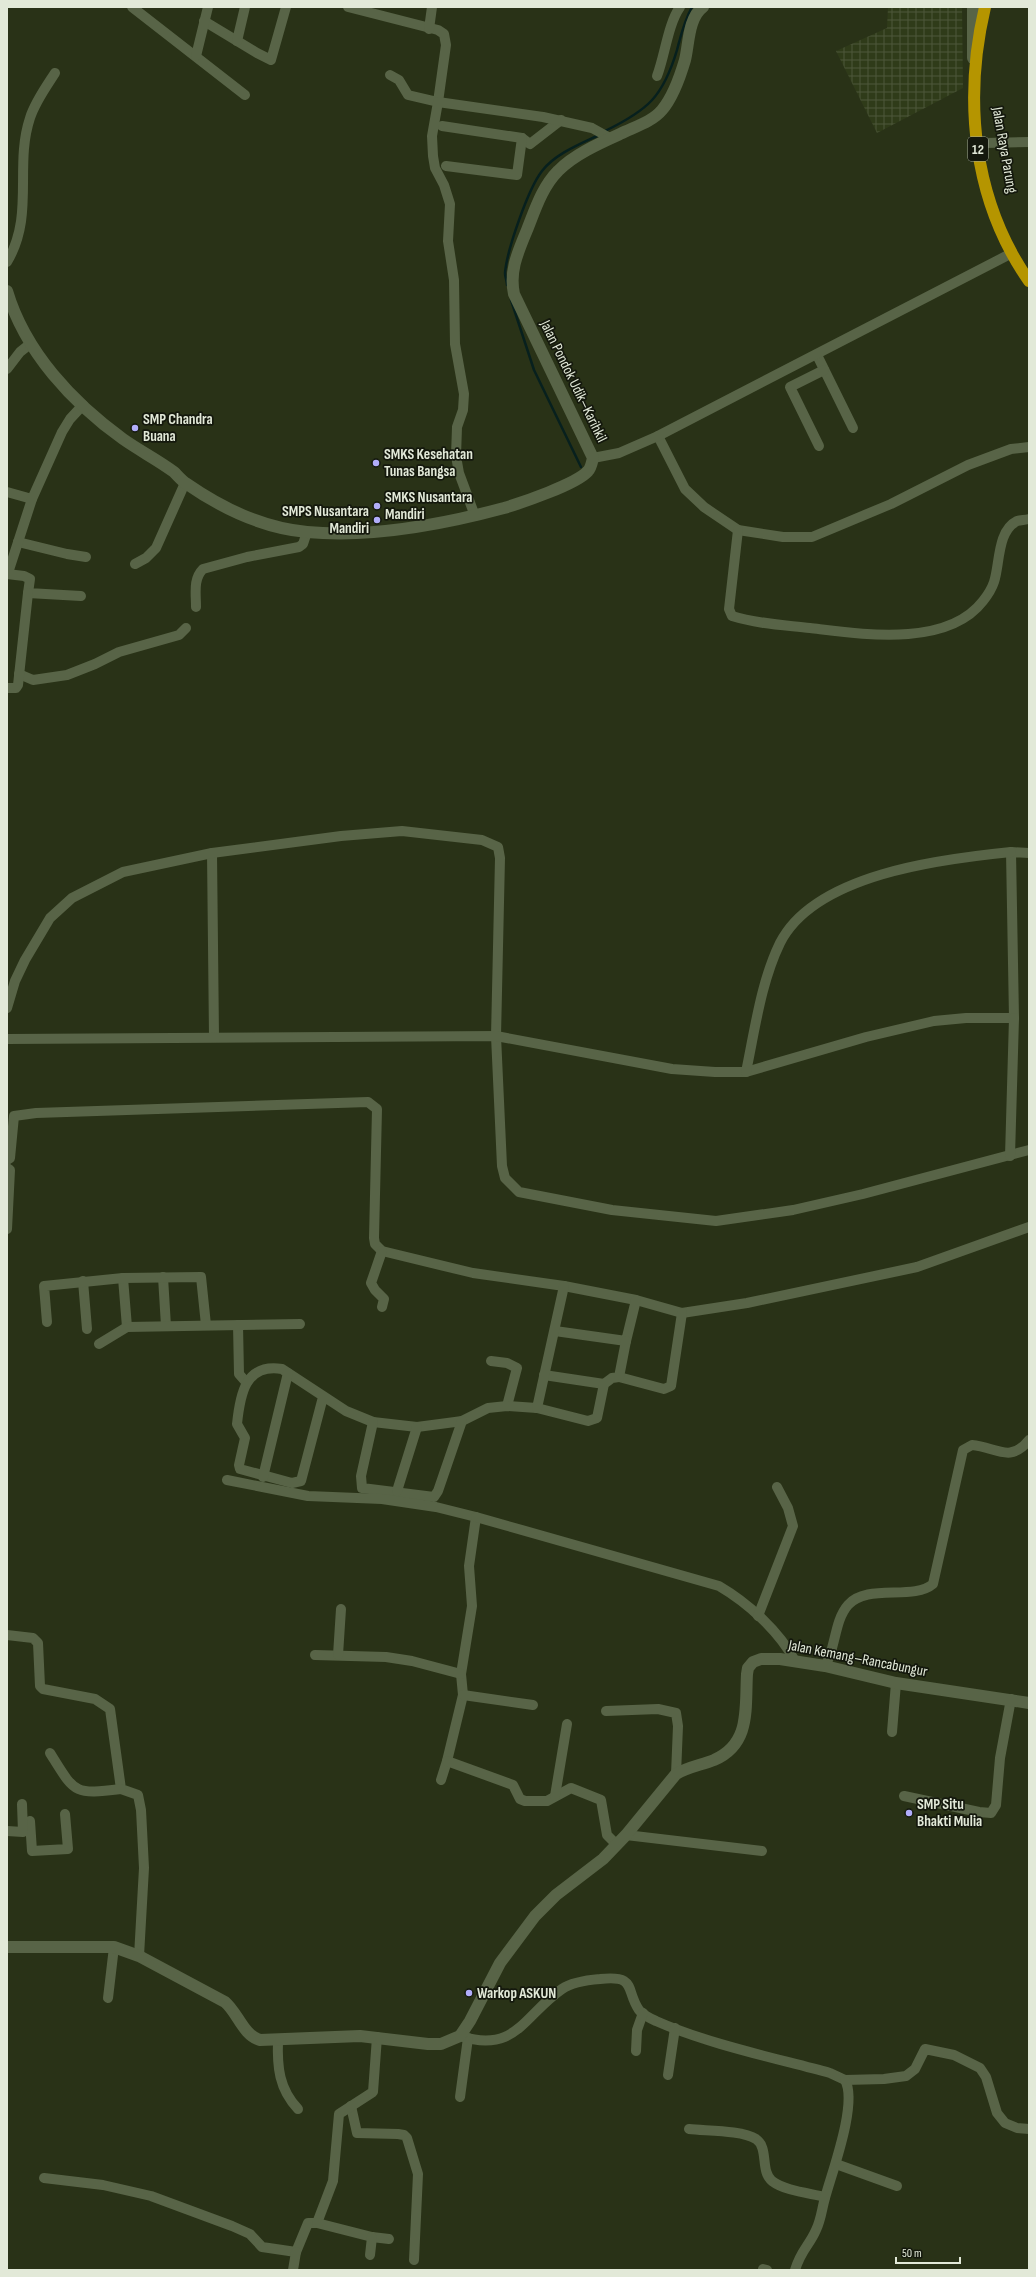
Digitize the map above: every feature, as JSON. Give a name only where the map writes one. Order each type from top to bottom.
[{"type":"highway","name":"Jalan Raya Parung","points":[[985,7],[974,71],[975,131],[994,217],[1029,281]]},
{"type":"highway","name":"Jalan Raya Parung","points":[[992,7],[980,72],[980,97],[984,143],[1002,216],[1029,269]]},
{"type":"street","points":[[132,7],[246,95]]},
{"type":"street","points":[[196,56],[208,7]]},
{"type":"street","points":[[237,41],[245,7]]},
{"type":"street","points":[[204,20],[271,60],[286,7]]},
{"type":"street","points":[[348,7],[363,9],[429,29],[438,30],[446,39],[432,136],[433,156],[435,168],[444,185],[450,204],[448,241],[454,280],[455,344],[464,394],[463,410],[457,427],[456,456],[459,473],[475,516]]},
{"type":"street","points":[[429,29],[432,7]]},
{"type":"street","points":[[656,76],[665,55],[674,17],[680,7]]},
{"type":"street","name":"Jalan Pondok Udik–Karihkil","points":[[7,291],[12,307],[30,344],[51,372],[83,405],[123,438],[174,472],[185,483],[248,519],[275,527],[307,532],[344,533],[425,526],[475,516],[542,495],[584,475],[588,471],[593,458],[514,294],[512,277],[517,253],[543,192],[550,181],[567,163],[610,138],[652,118],[663,109],[669,99],[684,61],[692,23],[699,10],[703,7]]},
{"type":"street","points":[[973,7],[974,71]]},
{"type":"street","points":[[7,262],[16,246],[23,214],[26,140],[29,119],[34,106],[55,72]]},
{"type":"street","points":[[390,75],[399,80],[408,95],[438,102],[561,120],[592,128],[610,138]]},
{"type":"street","points":[[442,126],[522,138],[530,144],[561,120]]},
{"type":"street","points":[[446,166],[517,176],[522,138]]},
{"type":"street","points":[[984,143],[1029,142]]},
{"type":"street","points":[[593,458],[619,453],[658,436],[817,355],[1012,252]]},
{"type":"street","points":[[7,369],[20,352],[30,344]]},
{"type":"street","points":[[817,355],[853,428]]},
{"type":"street","points":[[819,446],[790,387],[824,370]]},
{"type":"street","points":[[7,688],[16,688],[19,674],[30,579],[8,574],[32,499],[66,425],[83,405]]},
{"type":"street","points":[[658,436],[685,489],[704,508],[738,530],[783,537],[812,537],[891,504],[968,466],[1011,449],[1029,447]]},
{"type":"street","points":[[135,564],[146,558],[156,548],[185,483]]},
{"type":"street","points":[[7,492],[32,499]]},
{"type":"street","points":[[738,530],[729,609],[732,616],[750,622],[848,632],[908,634],[930,630],[953,622],[966,616],[983,601],[994,583],[1006,532],[1017,521],[1029,519]]},
{"type":"street","points":[[196,606],[196,583],[199,573],[204,569],[247,557],[299,547],[303,544],[307,532]]},
{"type":"street","points":[[18,542],[86,557]]},
{"type":"street","points":[[28,594],[81,596]]},
{"type":"street","points":[[19,674],[33,680],[67,675],[95,664],[119,652],[179,635],[186,628]]},
{"type":"street","points":[[7,1008],[15,981],[24,960],[50,918],[72,898],[123,872],[212,853],[341,836],[402,831],[482,840],[498,848],[500,858],[496,1036],[502,1166],[505,1178],[519,1192],[612,1210],[716,1221],[793,1210],[1029,1150]]},
{"type":"street","points":[[1010,1156],[1014,1018],[1011,852]]},
{"type":"street","points":[[746,1072],[770,966],[781,942],[810,906],[832,893],[865,880],[943,861],[1011,852],[1029,853]]},
{"type":"street","points":[[212,853],[214,1037]]},
{"type":"street","points":[[7,1039],[496,1036],[672,1068],[715,1072],[746,1072],[866,1037],[934,1021],[966,1018],[1014,1018]]},
{"type":"street","points":[[7,1160],[10,1158],[11,1117],[36,1113],[368,1102],[377,1109],[374,1238],[375,1244],[382,1251],[473,1273],[564,1286],[636,1300],[682,1313],[754,1301],[918,1267],[1029,1227]]},
{"type":"street","points":[[7,1168],[10,1170],[7,1229]]},
{"type":"street","points":[[382,1251],[371,1283],[374,1290],[384,1299],[382,1307]]},
{"type":"street","points":[[47,1322],[44,1286],[123,1278],[201,1276],[206,1325]]},
{"type":"street","points":[[163,1277],[166,1326]]},
{"type":"street","points":[[123,1278],[127,1327]]},
{"type":"street","points":[[83,1281],[88,1328]]},
{"type":"street","points":[[538,1408],[564,1286]]},
{"type":"street","points":[[619,1377],[636,1300]]},
{"type":"street","points":[[323,1397],[301,1481],[292,1483],[243,1471],[239,1465],[245,1438],[237,1424],[243,1390],[246,1382],[259,1371],[266,1369],[282,1369],[346,1411],[373,1422],[417,1427],[462,1421],[488,1408],[507,1406],[538,1408],[588,1421],[597,1418],[604,1384],[612,1378],[619,1377],[664,1389],[671,1386],[682,1313]]},
{"type":"street","points":[[99,1344],[127,1327],[300,1324]]},
{"type":"street","points":[[238,1325],[239,1374],[246,1382]]},
{"type":"street","points":[[555,1330],[626,1341]]},
{"type":"street","points":[[491,1361],[507,1363],[517,1368],[507,1406]]},
{"type":"street","points":[[263,1477],[288,1373]]},
{"type":"street","points":[[544,1376],[604,1384]]},
{"type":"street","points":[[373,1422],[361,1476],[362,1488],[397,1491],[430,1497],[436,1496],[462,1421]]},
{"type":"street","points":[[397,1491],[417,1427]]},
{"type":"street","points":[[825,1666],[834,1648],[840,1617],[853,1600],[864,1596],[920,1589],[933,1584],[964,1450],[972,1445],[1005,1453],[1013,1453],[1023,1448],[1029,1440]]},
{"type":"street","points":[[227,1480],[308,1496],[382,1500],[436,1507],[719,1586],[731,1593],[758,1616],[776,1634],[795,1661]]},
{"type":"street","points":[[758,1616],[793,1526],[788,1508],[777,1488]]},
{"type":"street","points":[[441,1780],[448,1761],[463,1695],[461,1674],[472,1606],[469,1566],[476,1517]]},
{"type":"street","points":[[338,1655],[341,1608]]},
{"type":"street","points":[[7,1635],[33,1638],[38,1643],[40,1686],[43,1689],[95,1699],[110,1708],[121,1789]]},
{"type":"street","points":[[315,1655],[386,1657],[412,1661],[461,1674]]},
{"type":"street","name":"Jalan Kemang–Rancabungur","points":[[465,2042],[470,2021],[500,1963],[535,1916],[556,1895],[603,1859],[617,1845],[676,1774],[687,1768],[713,1760],[736,1745],[743,1729],[748,1668],[753,1662],[762,1658],[795,1661],[825,1666],[896,1683],[1029,1703]]},
{"type":"street","points":[[892,1732],[896,1683]]},
{"type":"street","points":[[463,1695],[533,1705]]},
{"type":"street","points":[[904,1796],[979,1812],[991,1813],[996,1805],[1000,1758],[1011,1700]]},
{"type":"street","points":[[606,1711],[658,1710],[676,1713],[678,1726],[676,1774]]},
{"type":"street","points":[[555,1796],[567,1724]]},
{"type":"street","points":[[50,1753],[68,1782],[81,1792],[121,1789],[138,1795],[142,1810],[144,1868],[140,1956]]},
{"type":"street","points":[[448,1761],[513,1785],[522,1801],[547,1801],[571,1788],[598,1798],[602,1804],[607,1834],[617,1845]]},
{"type":"street","points":[[22,1804],[32,1852],[68,1849],[65,1814]]},
{"type":"street","points":[[27,1833],[30,1821]]},
{"type":"street","points":[[7,1831],[27,1833]]},
{"type":"street","points":[[626,1835],[762,1851]]},
{"type":"street","points":[[7,1947],[114,1951],[140,1956],[225,2002],[234,2009],[240,2022],[254,2038],[278,2048],[360,2036],[376,2042],[428,2044],[503,2038],[517,2030],[562,1989],[577,1983],[599,1979],[618,1979],[631,1987],[638,2008],[656,2021],[830,2073],[847,2083],[906,2076],[915,2069],[925,2049],[954,2055],[980,2068],[986,2077],[997,2113],[1005,2123],[1017,2128],[1029,2130]]},
{"type":"street","points":[[108,1998],[114,1951]]},
{"type":"street","points":[[636,2051],[637,2030],[643,2013]]},
{"type":"street","points":[[668,2075],[676,2028]]},
{"type":"street","points":[[318,2223],[333,2181],[339,2114],[372,2092],[376,2042]]},
{"type":"street","points":[[460,2097],[465,2042]]},
{"type":"street","points":[[278,2048],[285,2092],[298,2109]]},
{"type":"street","points":[[796,2270],[799,2256],[816,2231],[836,2164],[848,2099],[847,2083]]},
{"type":"street","points":[[351,2106],[357,2133],[398,2134],[404,2135],[407,2138],[418,2174],[414,2260]]},
{"type":"street","points":[[689,2129],[742,2135],[756,2139],[762,2147],[767,2173],[772,2180],[780,2185],[825,2197]]},
{"type":"street","points":[[836,2164],[897,2186]]},
{"type":"street","points":[[44,2178],[103,2185],[151,2196],[250,2234],[262,2247],[296,2252]]},
{"type":"street","points":[[293,2270],[296,2252],[308,2223],[318,2223],[372,2237],[389,2239]]},
{"type":"street","points":[[370,2256],[372,2237]]},
{"type":"shaded area","points":[[888,7],[962,7],[963,88],[877,133],[836,51],[887,28]]},
{"type":"waterway","points":[[605,131],[643,109],[659,91],[672,66],[681,33],[692,7]]},
{"type":"waterway","points":[[507,285],[505,273],[514,235],[536,180],[547,165],[554,159],[568,150],[599,135]]},
{"type":"waterway","points":[[511,300],[534,370],[581,467]]},
{"type":"place","name":"SMP Chandra Buana","points":[[135,428]]},
{"type":"place","name":"SMKS Kesehatan Tunas Bangsa","points":[[376,463]]},
{"type":"place","name":"SMKS Nusantara Mandiri","points":[[377,506]]},
{"type":"place","name":"SMPS Nusantara Mandiri","points":[[377,520]]},
{"type":"place","name":"SMP Situ Bhakti Mulia","points":[[909,1813]]},
{"type":"place","name":"Warkop ASKUN","points":[[469,1993]]}]
